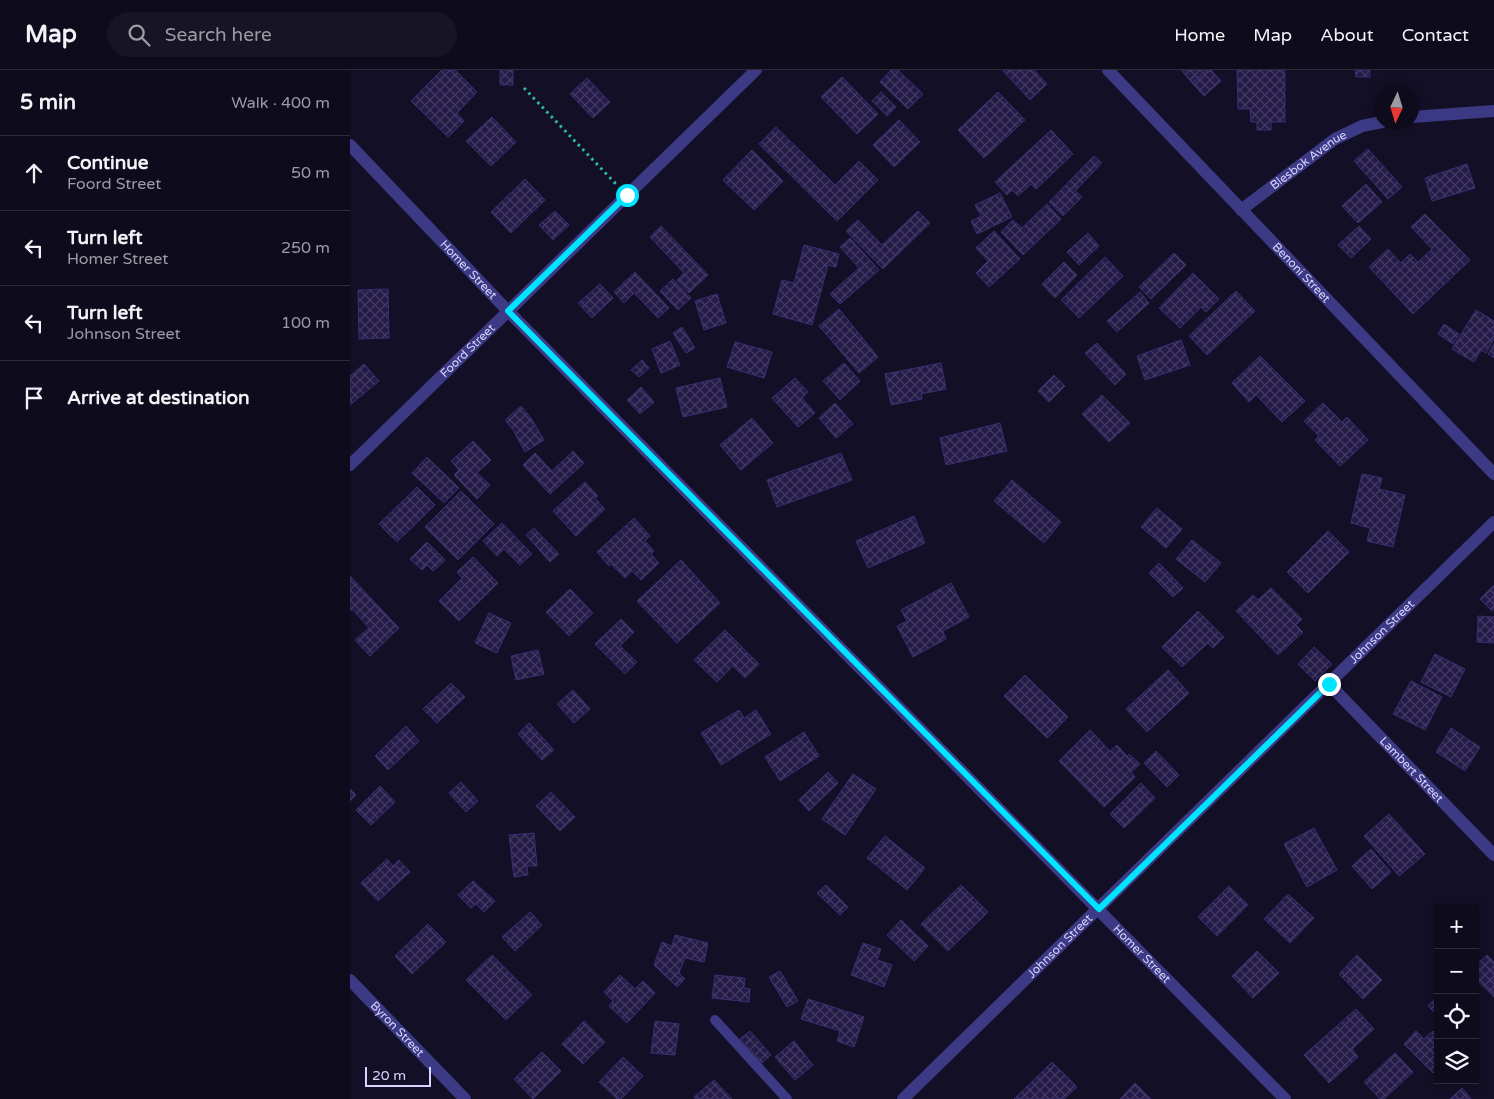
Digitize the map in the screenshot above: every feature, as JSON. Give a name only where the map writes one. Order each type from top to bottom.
[{"type":"street","name":"Foord Street","points":[[350,465],[756,70]]},
{"type":"street","name":"Benoni Street","points":[[1108,70],[1494,474]]},
{"type":"street","points":[[1419,117],[1494,111]]},
{"type":"street","name":"Blesbok Avenue","points":[[1241,210],[1335,139],[1362,126],[1374,124]]},
{"type":"street","name":"Homer Street","points":[[350,144],[508,311],[1285,1099]]},
{"type":"street","name":"Johnson Street","points":[[903,1099],[1494,522]]},
{"type":"street","name":"Lambert Street","points":[[1329,684],[1494,855]]},
{"type":"street","name":"Byron Street","points":[[350,980],[465,1099]]},
{"type":"lane","points":[[715,1020],[787,1099]]},
{"type":"path","points":[[524,88],[627,195]]},
{"type":"building","points":[[442,70],[455,70],[477,92],[457,113],[464,121],[448,137],[411,101]]},
{"type":"building","points":[[500,70],[513,70],[513,85],[500,85]]},
{"type":"building","points":[[891,70],[898,70],[923,94],[908,109],[880,82]]},
{"type":"building","points":[[1004,70],[1034,70],[1047,84],[1030,100]]},
{"type":"building","points":[[1181,70],[1208,70],[1192,83]]},
{"type":"building","points":[[1208,70],[1211,70],[1221,81],[1204,96],[1192,83]]},
{"type":"building","points":[[1237,70],[1285,70],[1285,122],[1271,122],[1271,130],[1257,130],[1257,122],[1251,122],[1250,109],[1238,109]]},
{"type":"building","points":[[1355,70],[1370,70],[1370,77],[1356,77]]},
{"type":"building","points":[[842,77],[878,114],[857,134],[821,97]]},
{"type":"building","points":[[587,78],[610,102],[593,118],[570,94]]},
{"type":"building","points":[[881,92],[896,107],[887,116],[872,101]]},
{"type":"building","points":[[998,92],[1025,120],[984,158],[958,130]]},
{"type":"building","points":[[492,117],[516,142],[491,166],[466,141]]},
{"type":"building","points":[[899,120],[920,142],[894,167],[873,145]]},
{"type":"building","points":[[776,127],[835,185],[859,161],[878,180],[837,221],[759,144]]},
{"type":"building","points":[[1051,130],[1073,154],[1036,189],[1031,184],[1018,196],[1012,190],[1007,195],[995,182]]},
{"type":"building","points":[[1368,149],[1402,187],[1388,199],[1354,161]]},
{"type":"building","points":[[752,150],[783,181],[754,210],[723,180]]},
{"type":"building","points":[[1094,156],[1102,163],[1075,191],[1082,197],[1063,216],[1049,202]]},
{"type":"building","points":[[1467,164],[1475,188],[1432,201],[1425,178]]},
{"type":"building","points":[[525,179],[545,200],[511,233],[491,212]]},
{"type":"building","points":[[1366,184],[1382,202],[1358,223],[1342,206]]},
{"type":"building","points":[[1000,193],[1012,217],[977,234],[971,221],[981,216],[975,205]]},
{"type":"building","points":[[1047,204],[1061,219],[1023,255],[1001,232],[1013,220],[1022,228]]},
{"type":"building","points":[[555,211],[569,225],[553,240],[539,225]]},
{"type":"building","points":[[918,211],[930,223],[883,269],[846,231],[858,220],[882,245]]},
{"type":"building","points":[[1425,214],[1470,260],[1413,314],[1369,267],[1388,249],[1401,263],[1410,254],[1418,262],[1432,249],[1411,227]]},
{"type":"building","points":[[661,226],[708,275],[689,293],[677,280],[684,273],[650,237]]},
{"type":"building","points":[[1359,226],[1371,239],[1351,258],[1338,245]]},
{"type":"building","points":[[994,231],[1020,259],[989,287],[976,273],[988,261],[976,248]]},
{"type":"building","points":[[1088,233],[1099,246],[1079,265],[1067,252]]},
{"type":"building","points":[[850,238],[879,270],[840,304],[830,294],[859,268],[840,247]]},
{"type":"building","points":[[804,245],[839,254],[836,267],[828,265],[812,325],[773,314],[782,280],[794,283]]},
{"type":"building","points":[[1174,253],[1186,265],[1151,299],[1139,287]]},
{"type":"building","points":[[1105,257],[1123,276],[1079,318],[1061,300]]},
{"type":"building","points":[[1064,262],[1077,275],[1055,298],[1042,284]]},
{"type":"building","points":[[635,272],[669,308],[658,318],[634,293],[624,303],[614,292]]},
{"type":"building","points":[[1193,273],[1219,299],[1206,312],[1201,307],[1180,328],[1159,308]]},
{"type":"building","points":[[673,279],[691,298],[678,310],[660,291]]},
{"type":"building","points":[[600,284],[613,298],[592,318],[578,303]]},
{"type":"building","points":[[388,289],[389,338],[359,339],[358,290]]},
{"type":"building","points":[[1236,291],[1255,311],[1207,355],[1189,336]]},
{"type":"building","points":[[1140,292],[1149,303],[1117,332],[1107,321]]},
{"type":"building","points":[[717,294],[726,323],[704,330],[695,301]]},
{"type":"building","points":[[839,309],[878,357],[859,373],[819,326]]},
{"type":"building","points":[[1476,310],[1494,321],[1494,339],[1486,353],[1481,350],[1474,362],[1452,349]]},
{"type":"building","points":[[1444,324],[1459,334],[1453,344],[1438,334]]},
{"type":"building","points":[[682,327],[695,348],[686,353],[673,333]]},
{"type":"building","points":[[1181,340],[1190,365],[1145,380],[1137,356]]},
{"type":"building","points":[[670,341],[680,365],[661,373],[652,349]]},
{"type":"building","points":[[735,342],[772,352],[764,378],[727,367]]},
{"type":"building","points":[[1097,343],[1126,374],[1115,385],[1085,353]]},
{"type":"building","points":[[1494,344],[1494,358],[1488,354]]},
{"type":"building","points":[[1260,356],[1305,401],[1282,422],[1256,395],[1249,402],[1232,383]]},
{"type":"building","points":[[642,360],[649,368],[639,377],[631,370]]},
{"type":"building","points":[[844,363],[860,381],[840,400],[823,381]]},
{"type":"building","points":[[941,363],[946,389],[921,394],[922,399],[891,405],[885,374]]},
{"type":"building","points":[[364,364],[379,381],[350,405],[350,376]]},
{"type":"building","points":[[1054,375],[1065,386],[1049,402],[1038,391]]},
{"type":"building","points":[[720,378],[727,407],[683,417],[676,388]]},
{"type":"building","points":[[795,378],[808,392],[802,398],[815,413],[798,427],[772,398]]},
{"type":"building","points":[[641,387],[654,402],[640,414],[627,400]]},
{"type":"building","points":[[1102,395],[1130,423],[1109,442],[1082,414]]},
{"type":"building","points":[[835,403],[853,424],[836,438],[819,418]]},
{"type":"building","points":[[1323,403],[1342,422],[1347,417],[1368,440],[1340,466],[1315,440],[1319,436],[1304,421]]},
{"type":"building","points":[[521,406],[531,418],[544,440],[525,452],[505,420]]},
{"type":"building","points":[[752,418],[773,443],[741,470],[720,445]]},
{"type":"building","points":[[1000,423],[1007,451],[946,465],[940,438]]},
{"type":"building","points":[[473,441],[491,460],[477,473],[490,485],[477,499],[454,475],[459,470],[451,461]]},
{"type":"building","points":[[573,451],[584,463],[550,494],[523,465],[535,453],[552,471]]},
{"type":"building","points":[[841,453],[852,480],[777,507],[767,480]]},
{"type":"building","points":[[427,457],[459,488],[444,503],[412,473]]},
{"type":"building","points":[[1362,474],[1382,478],[1379,489],[1405,495],[1393,547],[1367,541],[1370,528],[1351,523]]},
{"type":"building","points":[[1012,480],[1061,522],[1044,543],[994,501]]},
{"type":"building","points":[[585,482],[598,496],[595,498],[605,509],[576,536],[553,511]]},
{"type":"building","points":[[417,487],[435,505],[397,542],[379,524]]},
{"type":"building","points":[[461,491],[494,524],[458,560],[425,527]]},
{"type":"building","points":[[1157,508],[1182,529],[1166,548],[1141,527]]},
{"type":"building","points":[[914,516],[925,543],[868,568],[856,541]]},
{"type":"building","points":[[634,518],[650,536],[645,541],[654,551],[651,554],[659,563],[641,580],[632,571],[625,578],[611,564],[609,566],[597,552]]},
{"type":"building","points":[[502,523],[532,554],[520,565],[504,549],[497,556],[483,541]]},
{"type":"building","points":[[534,528],[559,554],[550,562],[526,535]]},
{"type":"building","points":[[1328,531],[1349,552],[1308,593],[1287,572]]},
{"type":"building","points":[[1192,540],[1221,563],[1205,582],[1176,559]]},
{"type":"building","points":[[427,542],[445,560],[433,571],[427,565],[422,570],[410,559]]},
{"type":"building","points":[[473,557],[498,583],[459,621],[439,601],[462,578],[457,572]]},
{"type":"building","points":[[681,560],[720,603],[677,643],[637,601]]},
{"type":"building","points":[[1159,563],[1183,588],[1173,597],[1149,573]]},
{"type":"building","points":[[350,576],[399,628],[370,656],[355,640],[369,628],[352,609],[350,611]]},
{"type":"building","points":[[951,583],[969,617],[943,631],[946,639],[913,657],[897,626],[907,621],[901,610]]},
{"type":"building","points":[[1494,585],[1494,609],[1492,611],[1480,599]]},
{"type":"building","points":[[1271,588],[1302,619],[1296,625],[1303,632],[1278,655],[1236,611],[1253,595],[1258,600]]},
{"type":"building","points":[[570,589],[593,613],[569,636],[546,612]]},
{"type":"building","points":[[1198,611],[1224,637],[1213,648],[1208,643],[1182,667],[1162,647]]},
{"type":"building","points":[[489,613],[511,623],[497,653],[475,643]]},
{"type":"building","points":[[1478,616],[1494,617],[1494,643],[1477,642]]},
{"type":"building","points":[[621,619],[634,632],[620,646],[637,662],[625,674],[595,644]]},
{"type":"building","points":[[725,630],[759,664],[745,678],[733,666],[717,682],[694,660]]},
{"type":"building","points":[[1314,647],[1332,664],[1315,681],[1298,664]]},
{"type":"building","points":[[538,650],[544,674],[516,680],[511,656]]},
{"type":"building","points":[[1435,654],[1465,669],[1451,697],[1421,682]]},
{"type":"building","points":[[1168,670],[1189,693],[1147,732],[1126,709]]},
{"type":"building","points":[[1025,675],[1068,717],[1047,738],[1004,696]]},
{"type":"building","points":[[1411,681],[1442,697],[1425,730],[1393,714]]},
{"type":"building","points":[[451,683],[465,697],[437,723],[423,709]]},
{"type":"building","points":[[573,690],[590,709],[574,723],[557,704]]},
{"type":"building","points":[[739,710],[744,718],[756,710],[771,734],[721,765],[701,733]]},
{"type":"building","points":[[529,723],[554,750],[542,760],[518,734]]},
{"type":"building","points":[[406,726],[419,741],[388,770],[375,756]]},
{"type":"building","points":[[1451,728],[1480,747],[1465,771],[1436,752]]},
{"type":"building","points":[[1090,730],[1110,751],[1117,745],[1127,756],[1129,754],[1140,764],[1131,772],[1135,777],[1104,807],[1059,761]]},
{"type":"building","points":[[804,732],[819,756],[780,781],[765,757]]},
{"type":"building","points":[[1156,751],[1179,775],[1167,787],[1144,763]]},
{"type":"building","points":[[828,772],[838,783],[809,811],[799,800]]},
{"type":"building","points":[[853,774],[876,789],[845,835],[822,819]]},
{"type":"building","points":[[461,782],[478,801],[466,812],[449,793]]},
{"type":"building","points":[[1141,783],[1155,798],[1124,828],[1110,814]]},
{"type":"building","points":[[380,786],[395,802],[371,825],[356,810]]},
{"type":"building","points":[[350,789],[356,795],[350,801]]},
{"type":"building","points":[[551,792],[575,817],[560,831],[536,806]]},
{"type":"building","points":[[1389,814],[1425,854],[1399,876],[1364,836]]},
{"type":"building","points":[[1314,828],[1337,870],[1307,887],[1284,844]]},
{"type":"building","points":[[534,833],[537,866],[527,866],[528,875],[514,877],[509,835]]},
{"type":"building","points":[[885,836],[925,868],[907,890],[867,858]]},
{"type":"building","points":[[1371,849],[1391,872],[1372,889],[1352,866]]},
{"type":"building","points":[[387,859],[393,866],[399,860],[410,872],[378,901],[361,883]]},
{"type":"building","points":[[473,881],[495,901],[484,912],[476,904],[471,908],[458,895]]},
{"type":"building","points":[[826,885],[848,907],[840,915],[817,893]]},
{"type":"building","points":[[961,885],[988,912],[948,951],[921,924]]},
{"type":"building","points":[[1229,886],[1248,905],[1217,936],[1198,917]]},
{"type":"building","points":[[1288,894],[1314,918],[1290,943],[1264,919]]},
{"type":"building","points":[[530,912],[542,925],[515,951],[502,937]]},
{"type":"building","points":[[901,920],[928,946],[914,961],[887,935]]},
{"type":"building","points":[[428,924],[446,942],[412,974],[395,956]]},
{"type":"building","points":[[675,935],[708,943],[704,962],[685,958],[679,973],[685,979],[677,987],[654,965],[662,942],[672,946]]},
{"type":"building","points":[[863,943],[881,949],[877,960],[892,965],[884,987],[851,975]]},
{"type":"building","points":[[1257,951],[1279,973],[1253,998],[1232,976]]},
{"type":"building","points":[[492,955],[532,995],[506,1020],[466,980]]},
{"type":"building","points":[[1357,955],[1382,980],[1363,999],[1339,974]]},
{"type":"building","points":[[1487,955],[1494,962],[1494,997],[1479,982],[1479,962]]},
{"type":"building","points":[[780,971],[798,1001],[787,1007],[769,977]]},
{"type":"building","points":[[620,975],[635,989],[643,981],[655,993],[627,1023],[609,1006],[613,1001],[604,992]]},
{"type":"building","points":[[715,975],[745,978],[744,988],[750,989],[749,1002],[712,998]]},
{"type":"building","points":[[808,999],[864,1017],[854,1047],[837,1041],[840,1031],[801,1019]]},
{"type":"building","points":[[1434,1000],[1434,1012],[1428,1006]]},
{"type":"building","points":[[1356,1009],[1374,1029],[1352,1049],[1358,1057],[1329,1083],[1304,1055]]},
{"type":"building","points":[[584,1021],[605,1042],[583,1064],[562,1044]]},
{"type":"building","points":[[655,1021],[679,1024],[675,1055],[651,1053]]},
{"type":"building","points":[[750,1031],[771,1055],[762,1063],[740,1039]]},
{"type":"building","points":[[1416,1031],[1424,1039],[1433,1031],[1434,1072],[1433,1073],[1404,1044]]},
{"type":"building","points":[[794,1041],[813,1065],[795,1080],[775,1057]]},
{"type":"building","points":[[542,1052],[561,1071],[533,1099],[514,1079]]},
{"type":"building","points":[[1395,1053],[1413,1072],[1384,1099],[1380,1099],[1364,1082]]},
{"type":"building","points":[[623,1057],[643,1076],[621,1099],[617,1099],[599,1082]]},
{"type":"building","points":[[1052,1062],[1077,1087],[1064,1099],[1014,1099]]},
{"type":"building","points":[[714,1080],[732,1099],[696,1099],[694,1097]]},
{"type":"building","points":[[1135,1083],[1151,1099],[1120,1099]]},
{"type":"building","points":[[1462,1088],[1471,1099],[1450,1099]]},
{"type":"route","points":[[627,195],[508,311],[1099,909],[1329,684]]}]
